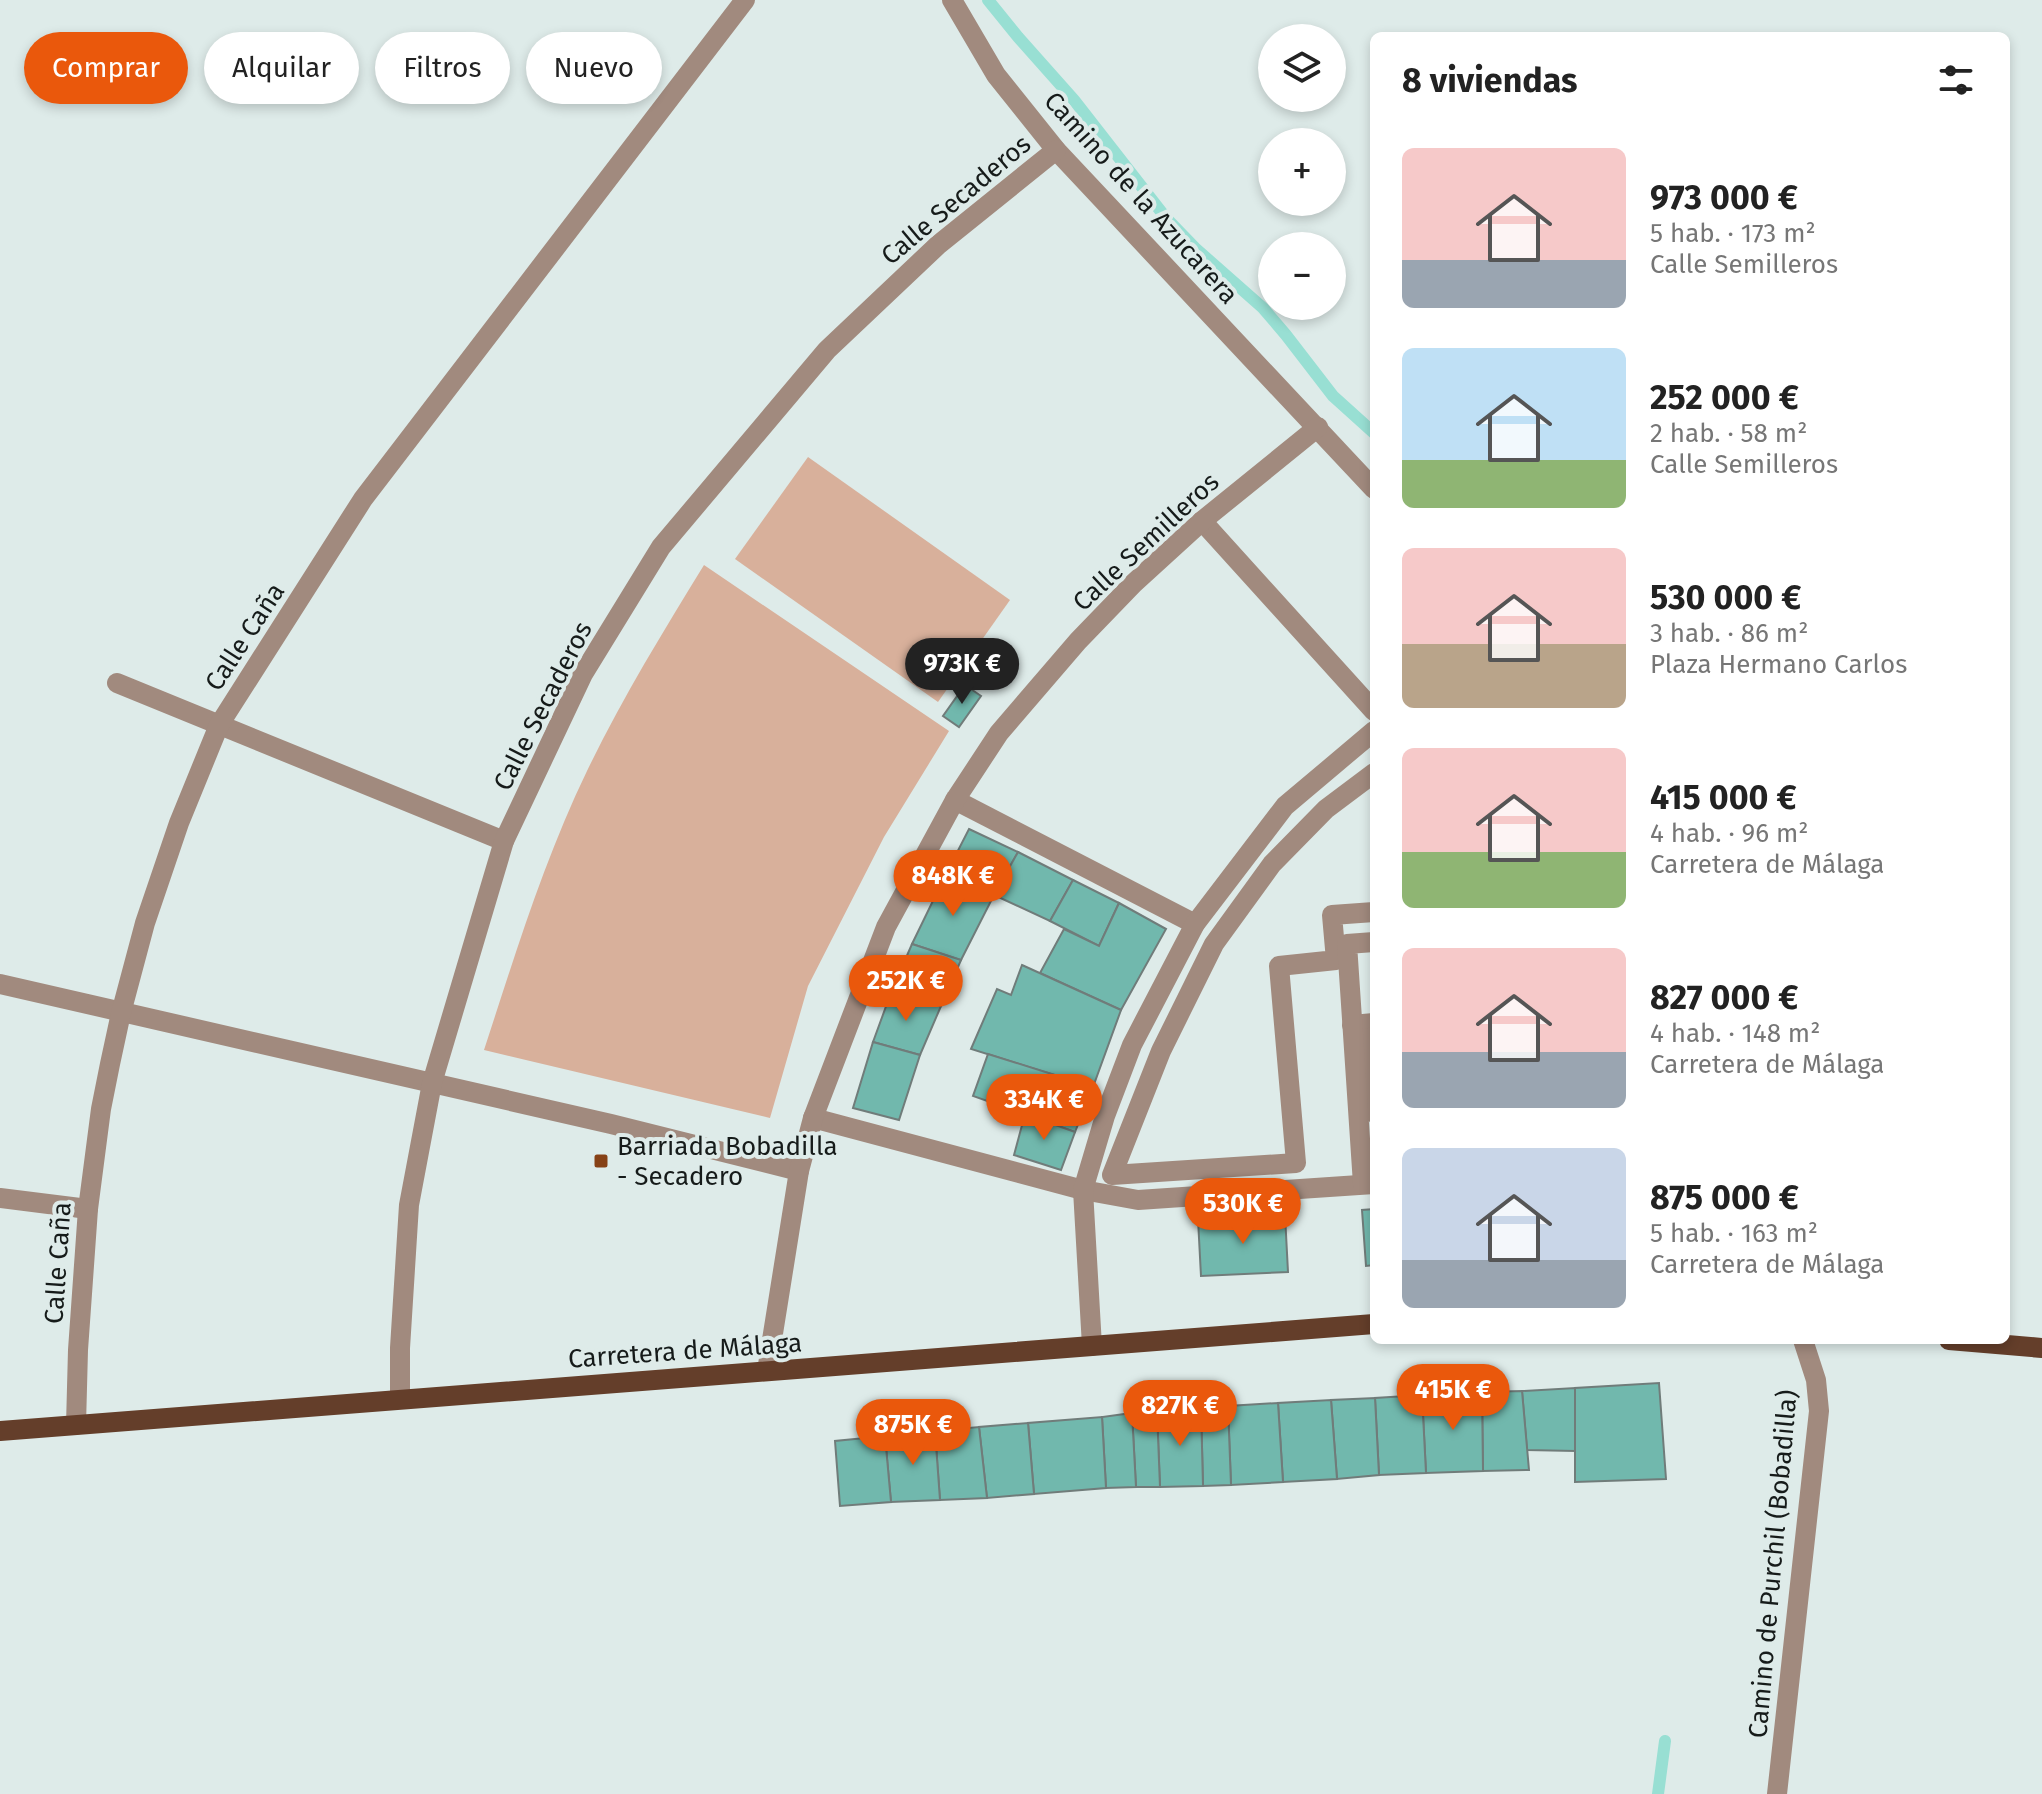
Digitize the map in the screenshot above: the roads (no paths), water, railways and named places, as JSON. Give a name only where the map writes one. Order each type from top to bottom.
[{"type":"main road","name":"Carretera de Málaga","points":[[0,1431],[1370,1324]]},
{"type":"main road","points":[[1996,1344],[2042,1348]]},
{"type":"street","name":"Calle Caña","points":[[76,1425],[88,1209],[101,1109],[121,1013],[149,908],[219,725],[363,499],[745,0]]},
{"type":"street","name":"Camino de la Azucarera","points":[[952,0],[996,75],[1056,150],[1370,485]]},
{"type":"street","name":"Calle Secaderos","points":[[400,1399],[409,1205],[432,1083],[504,841],[583,674],[661,547],[827,350],[938,245],[1056,150]]},
{"type":"street","name":"Calle Semilleros","points":[[767,1371],[799,1171],[813,1118],[886,927],[955,800],[999,733],[1078,641],[1134,583],[1202,521],[1318,427]]},
{"type":"street","points":[[1202,521],[1370,707]]},
{"type":"street","points":[[117,683],[504,841]]},
{"type":"street","points":[[1092,1346],[1083,1190],[1105,1116],[1132,1045],[1195,924],[1285,806],[1370,734]]},
{"type":"street","points":[[1370,776],[1326,809],[1272,864],[1214,944],[1161,1051],[1112,1175],[1296,1163],[1279,966],[1336,960],[1332,915],[1370,912]]},
{"type":"street","points":[[955,800],[1195,924]]},
{"type":"street","points":[[813,1118],[1083,1190],[1138,1200],[1368,1184],[1347,944],[1370,942]]},
{"type":"street","points":[[0,984],[611,1124],[799,1171]]},
{"type":"street","points":[[1352,1025],[1370,1023]]},
{"type":"street","points":[[1370,1038],[1370,1063]]},
{"type":"street","points":[[0,1198],[88,1209]]},
{"type":"street","name":"Camino de Purchil (Bobadilla)","points":[[1777,1794],[1819,1411],[1816,1380],[1804,1344]]},
{"type":"waterway","points":[[988,0],[1074,100],[1166,218],[1263,308],[1333,396],[1370,429]]},
{"type":"waterway","points":[[1658,1794],[1665,1741]]},
{"type":"place","name":"Barriada Bobadilla - Secadero","points":[[601,1161]]}]
